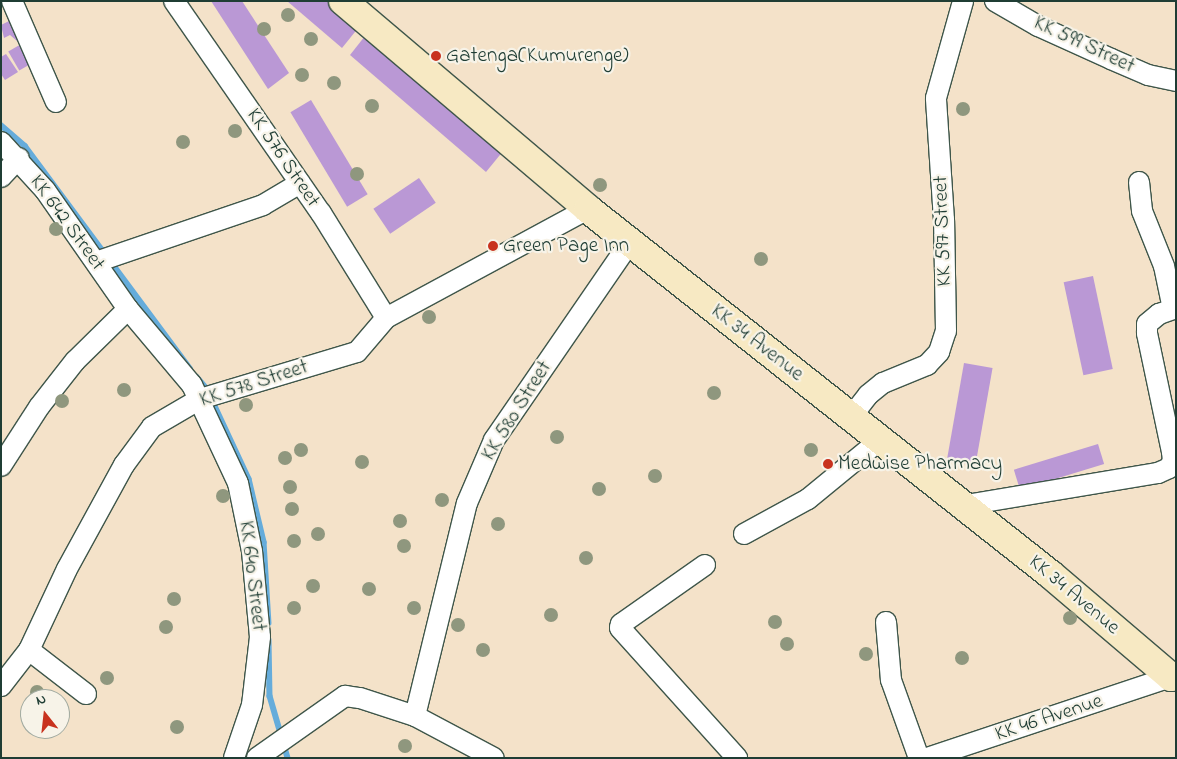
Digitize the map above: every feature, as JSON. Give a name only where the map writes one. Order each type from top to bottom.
[{"type":"main road","name":"KK 34 Avenue","points":[[343,1],[588,209],[880,440],[960,506],[1050,574],[1173,676]]},
{"type":"street","points":[[12,1],[56,102]]},
{"type":"street","name":"KK 576 Street","points":[[174,1],[300,183],[386,318]]},
{"type":"street","name":"KK 597 Street","points":[[850,417],[868,395],[883,383],[927,364],[939,352],[946,331],[944,220],[936,98],[963,1]]},
{"type":"street","name":"KK 599 Street","points":[[994,1],[1038,26],[1111,59],[1148,75],[1176,81]]},
{"type":"street","name":"KK 642 Street","points":[[1,142],[19,158],[96,262],[128,309],[178,366],[200,399]]},
{"type":"street","points":[[1,177],[19,158]]},
{"type":"street","points":[[960,506],[1158,473],[1169,468],[1173,461],[1174,452],[1146,334],[1147,324],[1160,314],[1174,309],[1164,266],[1142,212],[1140,182]]},
{"type":"street","points":[[96,262],[263,205],[300,183]]},
{"type":"street","name":"KK 578 Street","points":[[1,686],[29,650],[67,569],[129,457],[152,427],[200,399],[357,352],[386,318],[588,209]]},
{"type":"street","name":"KK 580 Street","points":[[415,716],[467,503],[494,440],[630,242]]},
{"type":"street","points":[[1,466],[39,407],[75,361],[128,309]]},
{"type":"street","name":"KK 640 Street","points":[[200,399],[238,483],[254,570],[260,637],[258,672],[252,705],[234,758]]},
{"type":"street","points":[[744,534],[808,499],[880,440]]},
{"type":"street","points":[[705,565],[621,624],[620,628],[737,758]]},
{"type":"street","points":[[886,622],[891,680],[919,758]]},
{"type":"street","points":[[29,650],[86,694]]},
{"type":"street","name":"KK 46 Avenue","points":[[927,758],[1173,676]]},
{"type":"street","points":[[257,758],[345,696],[360,698],[415,716],[494,758]]},
{"type":"building","points":[[211,1],[242,1],[289,73],[268,89]]},
{"type":"building","points":[[287,1],[328,1],[359,27],[342,48]]},
{"type":"building","points":[[15,18],[25,36],[17,41],[10,35],[4,38],[1,25]]},
{"type":"building","points":[[365,36],[504,150],[486,172],[350,55]]},
{"type":"building","points":[[23,43],[34,62],[19,71],[8,52]]},
{"type":"building","points":[[6,54],[18,72],[5,80],[1,74],[1,57]]},
{"type":"building","points":[[311,100],[368,194],[347,207],[290,112]]},
{"type":"building","points":[[419,178],[436,203],[390,234],[373,209]]},
{"type":"building","points":[[1093,276],[1113,369],[1083,375],[1064,282]]},
{"type":"building","points":[[964,363],[993,368],[975,466],[947,460]]},
{"type":"building","points":[[1098,444],[1104,464],[1020,490],[1014,470]]},
{"type":"waterway","points":[[1,125],[25,146],[190,368]]},
{"type":"waterway","points":[[197,377],[207,389],[249,479],[264,542],[269,623]]},
{"type":"waterway","points":[[269,640],[270,696],[288,758]]},
{"type":"place","name":"Gatenga(Kumurenge)","points":[[436,56]]},
{"type":"place","name":"Green Page Inn","points":[[493,246]]},
{"type":"place","name":"Medwise Pharmacy","points":[[828,464]]}]
